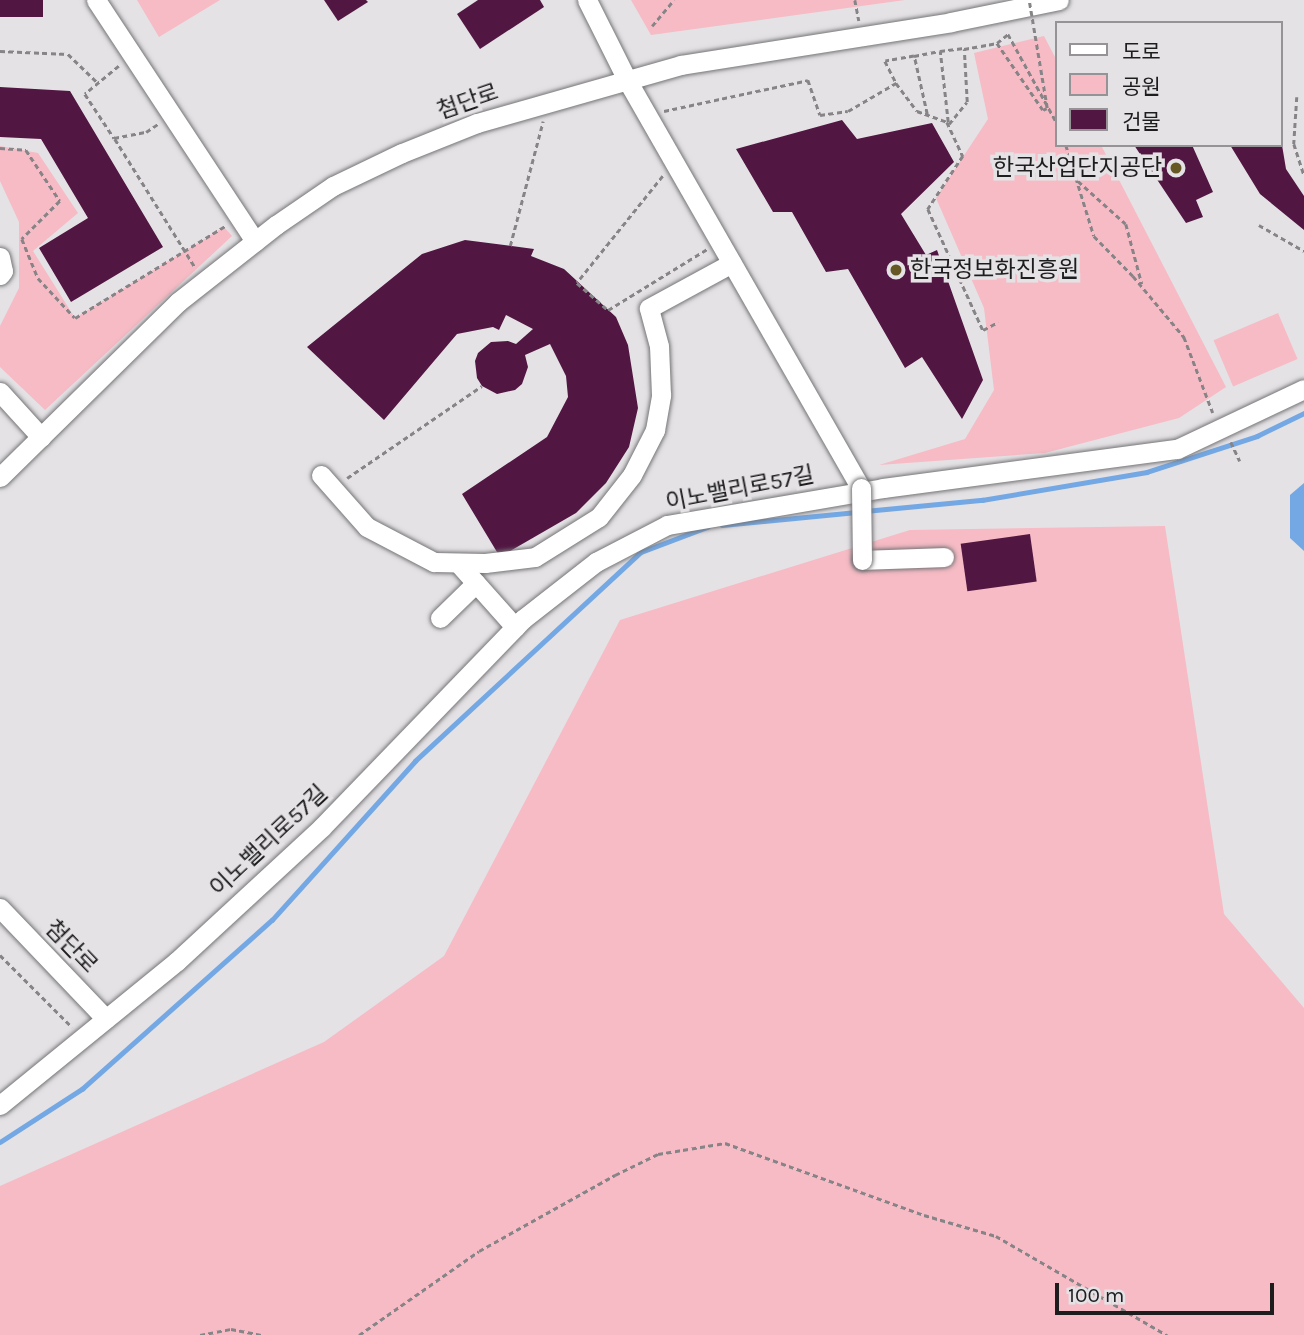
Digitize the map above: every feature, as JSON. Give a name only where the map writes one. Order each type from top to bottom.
[{"type":"street","points":[[96,0],[255,241]]},
{"type":"street","points":[[587,0],[627,80],[862,490],[862,560],[944,557]]},
{"type":"street","name":"첨단로","points":[[0,477],[178,302],[255,241],[333,186],[390,158],[477,123],[681,65],[951,22],[1059,0]]},
{"type":"street","points":[[0,257],[3,271],[0,275]]},
{"type":"street","points":[[327,481],[367,527],[434,562],[485,563],[534,557],[599,517],[632,475],[655,430],[661,395],[659,346],[649,307],[732,263]]},
{"type":"street","name":"이노밸리로57길","points":[[0,1105],[177,961],[322,827],[515,627],[597,562],[667,525],[862,490],[1177,449],[1304,389]]},
{"type":"street","points":[[0,392],[41,437]]},
{"type":"street","points":[[458,563],[515,627]]},
{"type":"street","points":[[439,618],[476,583]]},
{"type":"street","name":"첨단로","points":[[0,908],[106,1019]]},
{"type":"path","points":[[652,26],[674,0]]},
{"type":"path","points":[[855,0],[862,35]]},
{"type":"path","points":[[997,43],[1043,110],[1047,108],[1029,0]]},
{"type":"path","points":[[949,125],[918,110],[896,83],[885,61],[997,43],[1008,34],[1056,121]]},
{"type":"path","points":[[949,125],[967,102],[964,49],[968,48]]},
{"type":"path","points":[[0,51],[68,54],[98,83]]},
{"type":"path","points":[[940,51],[949,125],[963,156],[928,209],[983,330],[999,322]]},
{"type":"path","points":[[133,56],[85,94],[204,282]]},
{"type":"path","points":[[914,56],[927,114]]},
{"type":"path","points":[[647,115],[808,80],[820,115],[848,111],[896,83]]},
{"type":"path","points":[[1297,97],[1294,144],[1304,174]]},
{"type":"path","points":[[510,246],[548,102]]},
{"type":"path","points":[[114,138],[146,132],[172,115]]},
{"type":"path","points":[[1067,147],[1094,236],[1143,287],[1184,337],[1221,428],[1240,461]]},
{"type":"path","points":[[0,148],[26,150],[60,201],[22,239],[37,278],[75,318],[186,253],[231,222]]},
{"type":"path","points":[[674,162],[578,283],[608,310],[719,241]]},
{"type":"path","points":[[1076,180],[1126,224],[1143,287]]},
{"type":"path","points":[[1259,225],[1304,251]]},
{"type":"path","points":[[327,481],[482,386]]},
{"type":"path","points":[[0,955],[83,1038]]},
{"type":"path","points":[[359,1335],[479,1251],[615,1175],[658,1154],[725,1143],[924,1215],[996,1236],[1167,1335]]},
{"type":"path","points":[[200,1335],[231,1329],[262,1335]]},
{"type":"green space","points":[[137,0],[220,0],[159,37]]},
{"type":"green space","points":[[631,0],[905,0],[651,35]]},
{"type":"green space","points":[[1044,36],[1056,59],[1056,147],[1102,147],[1226,387],[1179,418],[1045,453],[879,465],[965,439],[994,390],[984,308],[936,198],[988,119],[974,53]]},
{"type":"green space","points":[[0,146],[38,153],[78,213],[33,251],[75,318],[224,227],[232,236],[45,410],[0,367],[0,326],[19,288],[19,222],[0,181]]},
{"type":"green space","points":[[1278,313],[1298,359],[1233,386],[1214,340]]},
{"type":"green space","points":[[1165,526],[1224,914],[1304,1008],[1304,1335],[0,1335],[0,1186],[324,1042],[444,956],[620,620],[910,530]]},
{"type":"water","points":[[1304,483],[1304,551],[1290,538],[1290,495]]},
{"type":"building","points":[[0,0],[43,0],[43,17],[0,17]]},
{"type":"building","points":[[324,0],[366,0],[368,2],[338,21]]},
{"type":"building","points":[[478,0],[540,0],[544,7],[480,49],[457,14]]},
{"type":"building","points":[[0,87],[70,91],[163,247],[71,302],[39,248],[88,218],[41,139],[0,137]]},
{"type":"building","name":"한국정보화진흥원","points":[[842,120],[857,139],[932,123],[954,162],[901,214],[926,255],[937,250],[983,380],[962,419],[922,357],[905,368],[848,269],[826,272],[792,212],[773,212],[736,149]]},
{"type":"building","name":"한국산업단지공단","points":[[1135,147],[1193,147],[1213,192],[1196,200],[1203,217],[1186,223]]},
{"type":"building","points":[[1231,147],[1282,147],[1286,169],[1304,196],[1304,230],[1260,194]]},
{"type":"building","points":[[465,240],[534,249],[531,256],[564,269],[616,317],[628,345],[638,408],[629,447],[606,483],[576,513],[500,557],[462,494],[547,437],[568,397],[566,376],[550,344],[525,355],[528,367],[522,384],[515,390],[497,394],[482,386],[477,378],[475,361],[478,353],[491,342],[508,341],[516,344],[533,329],[506,315],[499,330],[493,327],[457,334],[384,420],[307,347],[422,254]]},
{"type":"building","points":[[1030,534],[1037,582],[967,591],[961,544]]},
{"type":"waterway","points":[[865,511],[982,500],[1147,472],[1257,436],[1304,413]]},
{"type":"waterway","points":[[722,525],[856,512]]},
{"type":"waterway","points":[[0,1142],[82,1089],[272,920],[415,761],[641,552],[707,527]]},
{"type":"place","name":"한국산업단지공단","points":[[1176,168]]},
{"type":"place","name":"한국정보화진흥원","points":[[896,270]]}]
